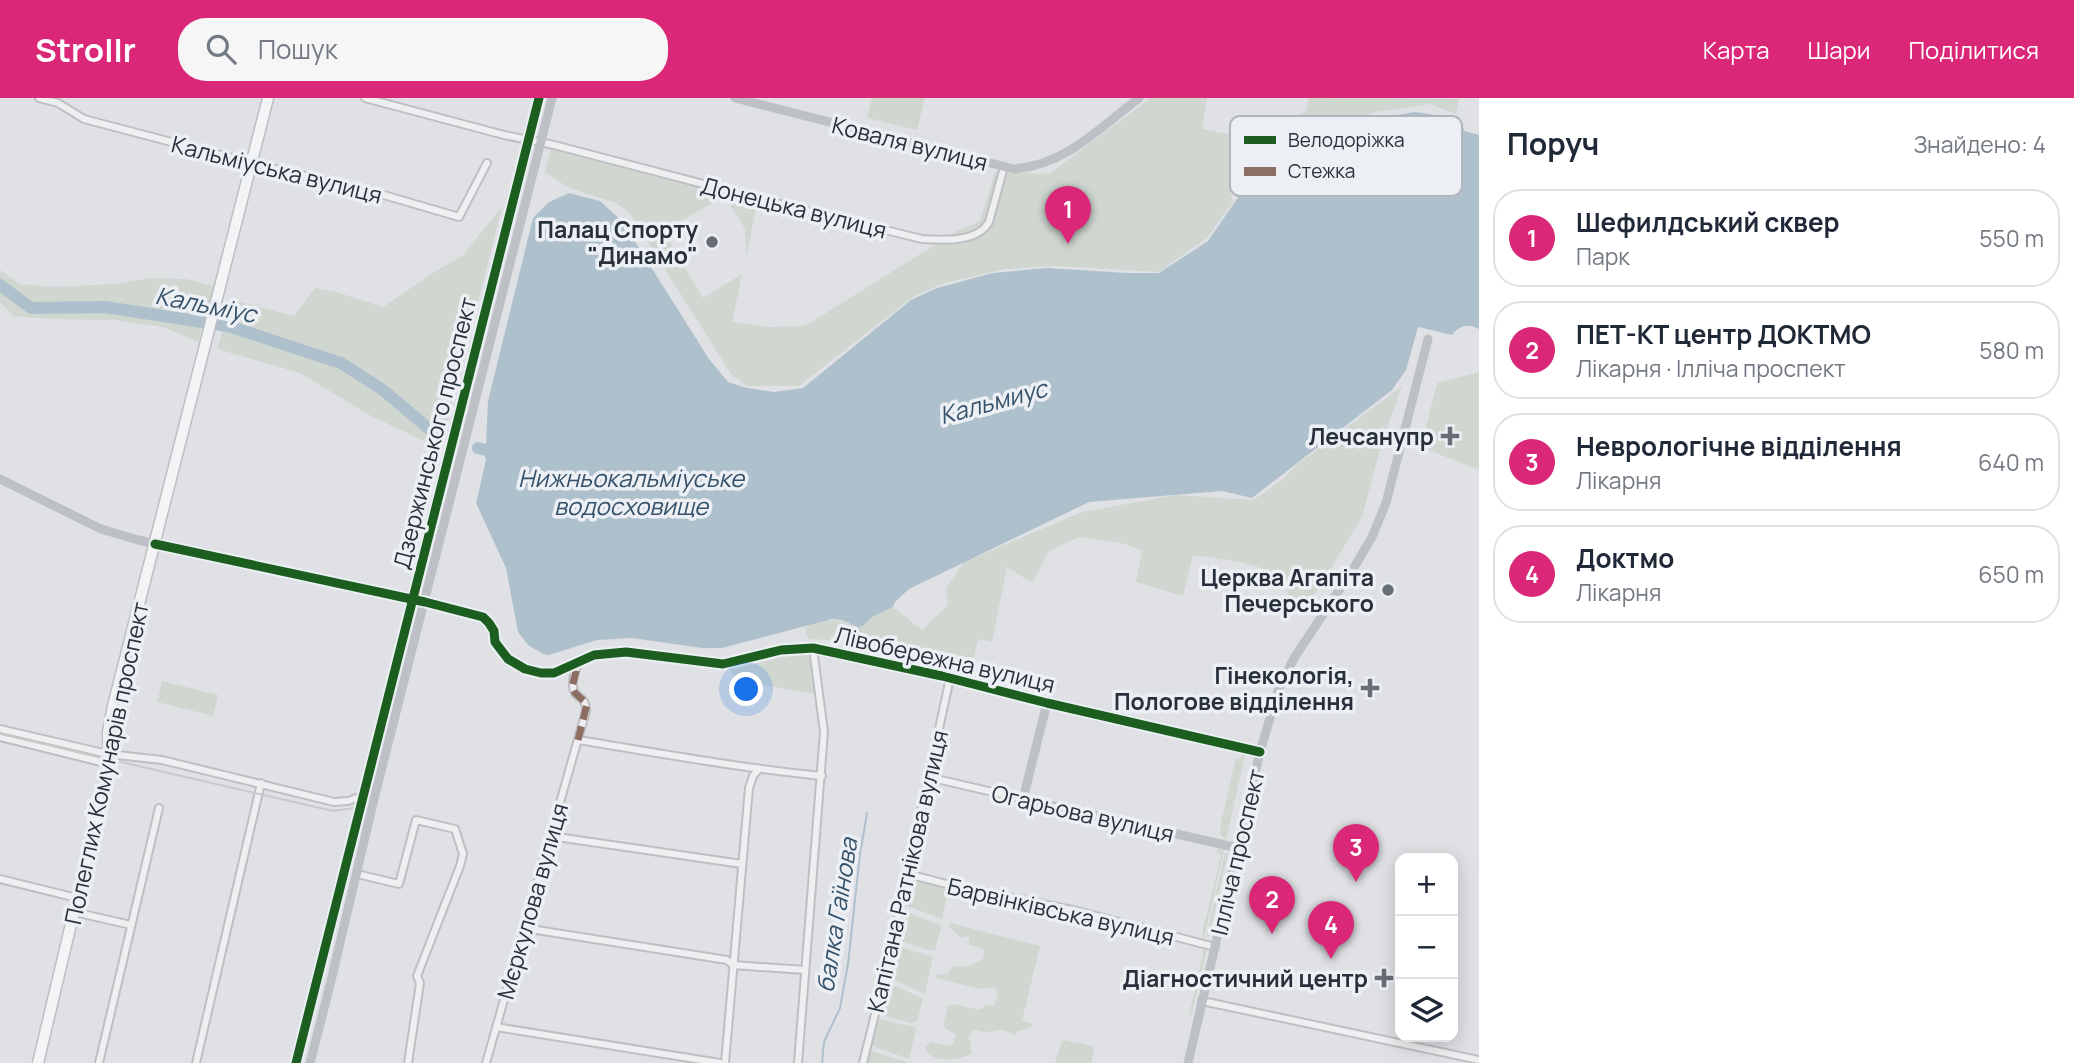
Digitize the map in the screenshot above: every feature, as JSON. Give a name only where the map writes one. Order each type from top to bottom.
[{"type":"main road","name":"Полеглих Комунарів проспект","points":[[38,1063],[109,759],[108,732],[113,706],[268,98]]},
{"type":"street","name":"Кальміуська вулиця","points":[[39,98],[58,103],[84,120],[377,193],[459,217],[487,163]]},
{"type":"street","points":[[365,98],[504,135],[541,142]]},
{"type":"street","name":"Дзержинського проспект","points":[[296,1063],[539,98]]},
{"type":"street","name":"Дзержинського проспект","points":[[310,1063],[374,799],[552,98]]},
{"type":"street","name":"Коваля вулиця","points":[[735,98],[1004,167],[1025,168],[1059,158],[1139,98]]},
{"type":"street","name":"Донецька вулиця","points":[[541,142],[931,240],[964,237],[985,229],[1004,167]]},
{"type":"street","name":"Ілліча проспект","points":[[1188,1063],[1270,714],[1294,657],[1352,571],[1379,521],[1428,339]]},
{"type":"street","name":"Лівобережна вулиця","points":[[0,479],[101,528],[155,544],[483,617],[492,627],[495,642],[509,659],[525,669],[548,674],[594,655],[626,652],[723,664],[781,650],[813,648],[1260,752]]},
{"type":"street","points":[[798,1063],[824,732],[813,648]]},
{"type":"street","name":"Мєркулова вулиця","points":[[486,1063],[578,740],[586,704],[572,687],[579,660]]},
{"type":"street","name":"Капітана Ратнікова вулиця","points":[[863,1063],[893,941],[950,678]]},
{"type":"street","points":[[1023,799],[1047,703]]},
{"type":"street","points":[[0,729],[109,759]]},
{"type":"street","points":[[0,737],[109,759],[162,760],[334,802],[362,796],[374,799]]},
{"type":"street","points":[[578,740],[758,770],[822,776]]},
{"type":"street","points":[[496,1027],[722,1063],[749,788],[758,770]]},
{"type":"street","name":"Огарьова вулиця","points":[[928,777],[1238,848]]},
{"type":"street","points":[[196,1063],[261,783]]},
{"type":"street","points":[[99,1063],[159,808]]},
{"type":"street","points":[[357,874],[400,884],[416,820],[455,829],[463,854],[417,975],[420,982],[408,1063]]},
{"type":"street","points":[[550,836],[743,864]]},
{"type":"street","name":"Барвінківська вулиця","points":[[908,874],[1077,911],[1215,947]]},
{"type":"street","points":[[0,879],[77,898]]},
{"type":"street","points":[[74,912],[131,925]]},
{"type":"street","points":[[524,928],[727,960],[733,965],[805,970]]},
{"type":"street","points":[[1202,1001],[1479,1060]]},
{"type":"shaded area","points":[[872,98],[925,98],[917,130],[867,118]]},
{"type":"shaded area","points":[[1151,98],[1207,98],[1202,129],[1230,135],[1230,196],[1233,202],[1207,238],[1159,272],[1056,266],[1004,269],[945,283],[914,296],[799,386],[747,386],[731,374],[629,212],[616,203],[569,188],[545,172],[551,148],[758,201],[746,257],[745,229],[725,196],[663,231],[703,298],[742,274],[732,322],[772,327],[805,326],[957,231],[980,221],[995,172],[1049,174]]},
{"type":"shaded area","points":[[1309,98],[1459,99],[1456,114],[1430,104],[1364,116],[1298,116],[1306,111]]},
{"type":"shaded area","points":[[502,207],[441,449],[371,416],[300,373],[217,349],[232,300],[294,316],[315,288],[383,307],[462,256]]},
{"type":"shaded area","points":[[0,270],[20,284],[56,287],[114,284],[151,278],[186,279],[214,286],[198,342],[163,327],[115,320],[14,316],[0,302]]},
{"type":"shaded area","points":[[1479,372],[1479,470],[1421,447],[1437,383]]},
{"type":"shaded area","points":[[1402,386],[1382,442],[1362,517],[1317,591],[1300,607],[1291,602],[1278,578],[1261,568],[1226,560],[1193,555],[1183,596],[1136,582],[1142,550],[1121,543],[1079,537],[1049,551],[1032,583],[1007,567],[992,642],[978,639],[970,674],[871,647],[810,639],[806,635],[806,628],[815,622],[826,620],[866,624],[872,617],[893,607],[922,630],[948,605],[946,588],[964,562],[1082,512],[1176,495],[1253,500]]},
{"type":"shaded area","points":[[811,654],[817,694],[738,681],[731,670],[782,657]]},
{"type":"shaded area","points":[[162,681],[218,695],[213,716],[157,702]]},
{"type":"shaded area","points":[[1245,754],[1226,840],[1220,834],[1221,824],[1235,761]]},
{"type":"shaded area","points":[[1216,849],[1224,850],[1204,939],[1203,929],[1221,856]]},
{"type":"shaded area","points":[[1225,853],[1228,853],[1209,936],[1206,938]]},
{"type":"shaded area","points":[[911,878],[949,888],[942,919],[905,905]]},
{"type":"shaded area","points":[[905,911],[940,925],[935,950],[899,940]]},
{"type":"shaded area","points":[[950,923],[1040,946],[1022,1021],[1034,1024],[1014,1035],[1002,1030],[974,1030],[969,1036],[972,1054],[944,1059],[932,1056],[925,1047],[931,1042],[952,1046],[956,1034],[943,1025],[948,1006],[953,1004],[980,1010],[986,1005],[994,1006],[998,995],[996,989],[991,987],[981,989],[936,978],[936,975],[947,974],[954,966],[969,966],[983,959],[982,948],[969,945],[969,936],[961,938],[949,928]]},
{"type":"shaded area","points":[[897,946],[933,957],[925,994],[890,978]]},
{"type":"shaded area","points":[[1204,949],[1207,949],[1189,1016]]},
{"type":"shaded area","points":[[887,983],[923,998],[917,1022],[910,1023],[880,1014]]},
{"type":"shaded area","points":[[878,1019],[915,1027],[909,1059],[872,1046]]},
{"type":"shaded area","points":[[1064,1040],[1092,1046],[1094,1049],[1091,1063],[1055,1063]]},
{"type":"shaded area","points":[[871,1051],[906,1062],[907,1063],[866,1063]]},
{"type":"water","name":"Нижньокальміуське водосховище","points":[[1415,112],[1439,116],[1391,116]]},
{"type":"water","name":"Нижньокальміуське водосховище","points":[[1462,127],[1465,131],[1479,135],[1479,329],[1464,326],[1452,335],[1418,327],[1406,370],[1392,390],[1252,498],[1222,491],[1089,502],[909,589],[893,607],[858,627],[832,619],[722,648],[702,648],[632,638],[597,640],[549,655],[528,645],[518,632],[506,568],[476,503],[486,460],[482,449],[486,444],[488,401],[533,218],[549,202],[569,193],[600,201],[622,221],[709,359],[728,382],[774,392],[803,388],[911,300],[937,288],[993,273],[1047,268],[1159,273],[1208,241],[1239,196],[1462,196]]},
{"type":"waterway","name":"Кальміус","points":[[0,285],[31,308],[105,307],[228,326],[341,363],[383,390],[428,428]]},
{"type":"waterway","name":"Кальмиус","points":[[478,448],[499,453]]},
{"type":"waterway","points":[[858,626],[866,650]]},
{"type":"waterway","name":"балка Гаїнова","points":[[822,1063],[824,1042],[840,1008],[848,964],[867,813]]},
{"type":"tram line","points":[[301,1063],[543,98]]},
{"type":"tram line","points":[[0,734],[333,811],[360,807],[368,799]]},
{"type":"marked path","points":[[578,740],[587,704],[572,687],[579,660]]},
{"type":"cycle path","points":[[296,1063],[539,98]]},
{"type":"cycle path","points":[[155,544],[483,617],[494,631],[495,642],[508,659],[525,669],[541,673],[554,673],[594,655],[626,652],[723,664],[781,650],[813,648],[1260,752]]},
{"type":"place","name":"Палац Спорту \"Динамо\"","points":[[712,242]]},
{"type":"place","name":"Шефилдський сквер","points":[[1068,244]]},
{"type":"place","name":"Лечсанупр","points":[[1450,436]]},
{"type":"place","name":"Церква Агапіта Печерського","points":[[1388,590]]},
{"type":"place","name":"Гінекологія, Пологове відділення","points":[[1370,688]]},
{"type":"place","name":"Неврологічне відділення","points":[[1356,882]]},
{"type":"place","name":"ПЕТ-КТ центр ДОКТМО","points":[[1272,934]]},
{"type":"place","name":"Доктмо","points":[[1331,959]]},
{"type":"place","name":"Діагностичний центр","points":[[1384,978]]}]
